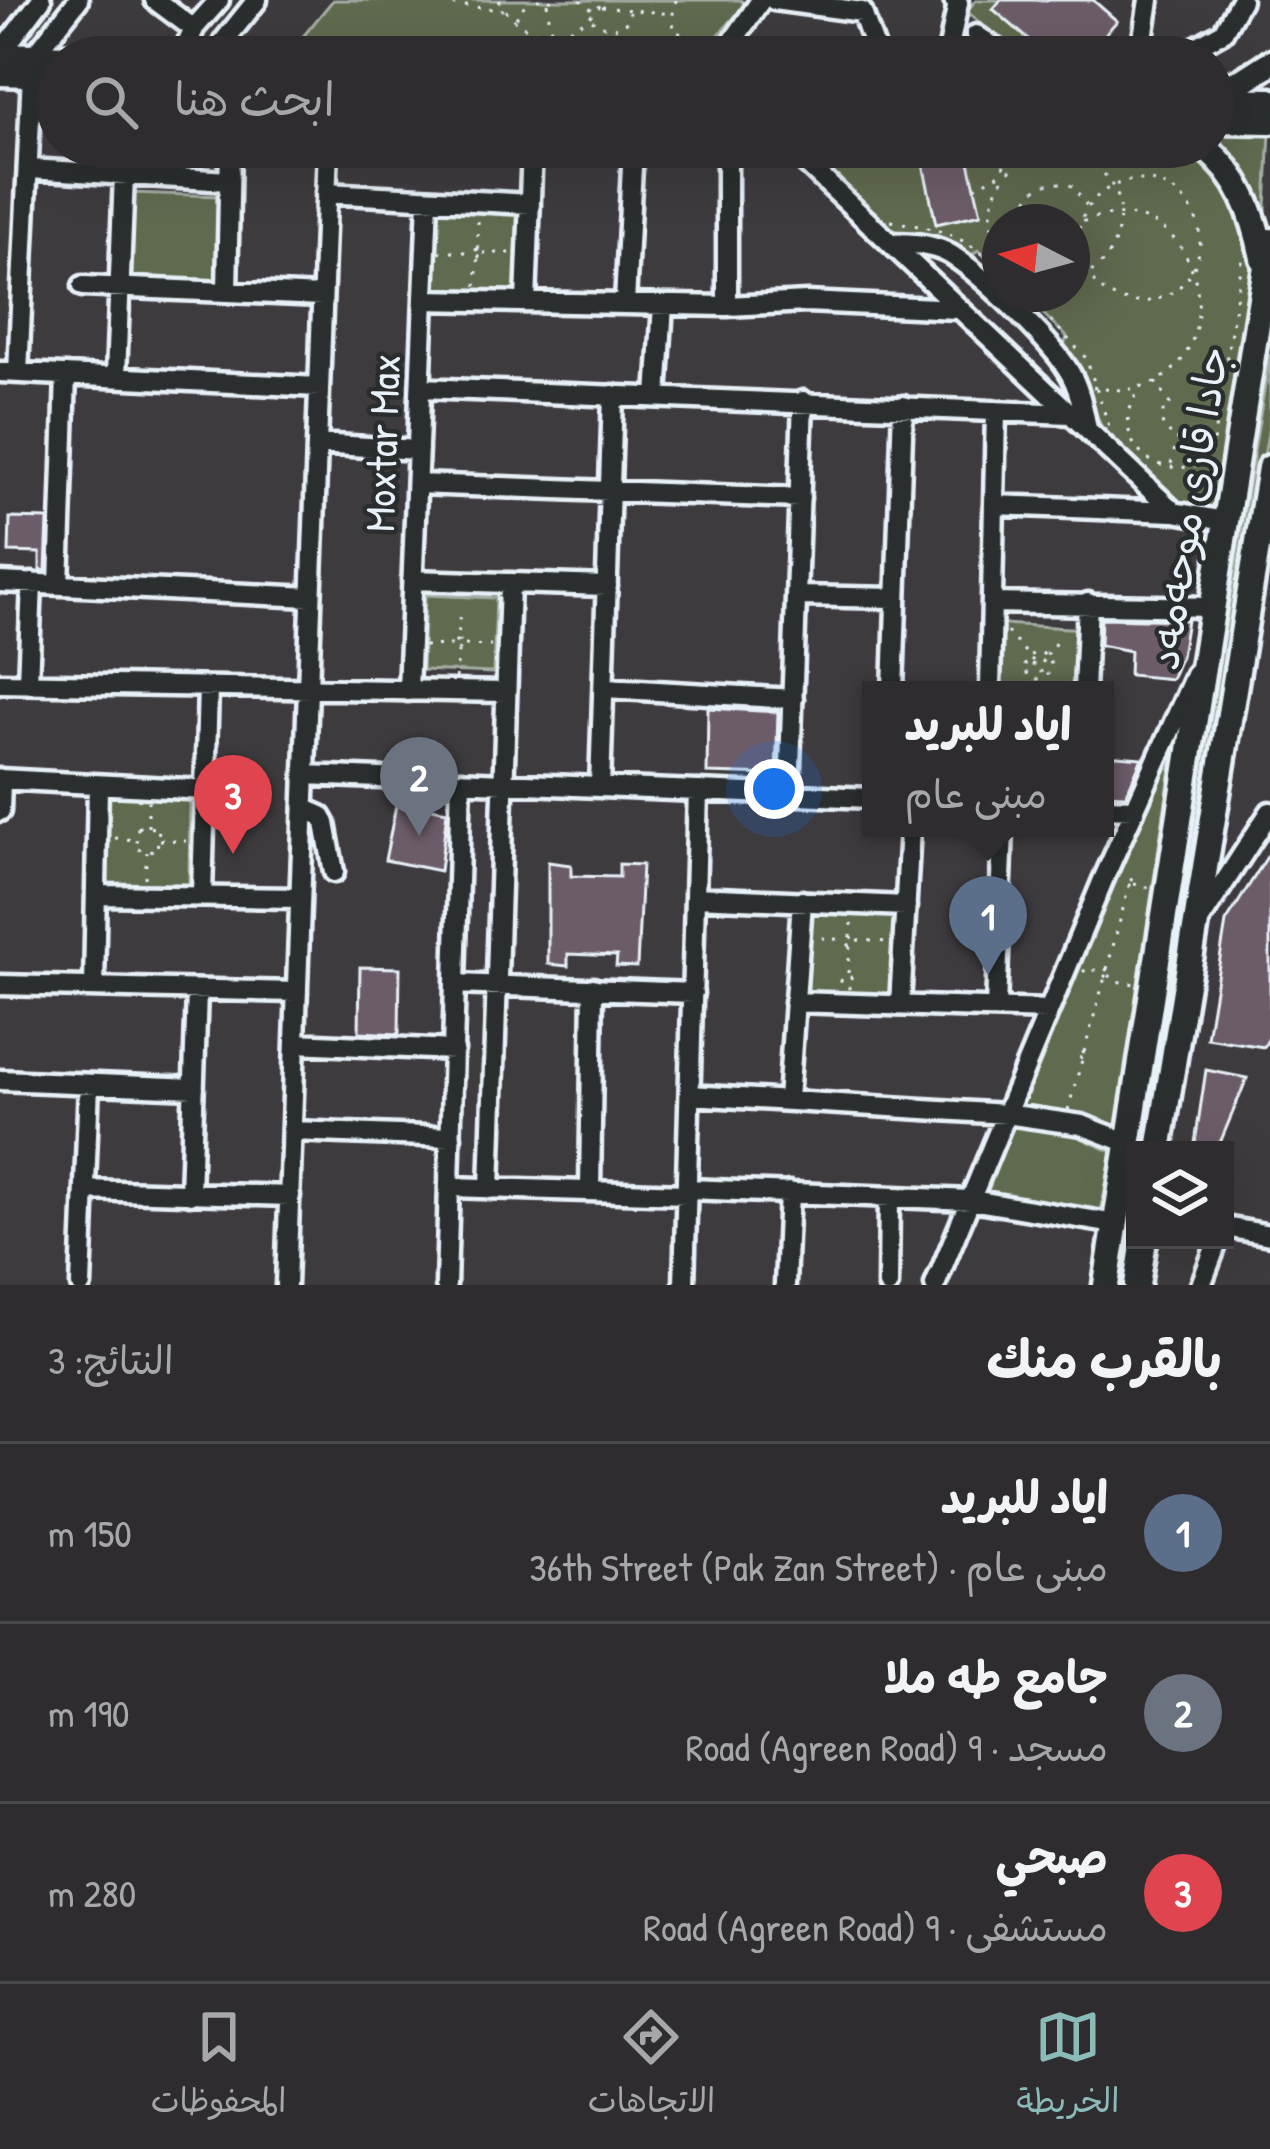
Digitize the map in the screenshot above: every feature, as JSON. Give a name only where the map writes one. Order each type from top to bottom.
[{"type":"main road","points":[[0,55],[36,66]]},
{"type":"main road","points":[[1234,85],[1270,63]]},
{"type":"main road","points":[[0,73],[36,69]]},
{"type":"main road","points":[[1234,97],[1270,101]]},
{"type":"main road","points":[[1234,121],[1270,122]]},
{"type":"main road","points":[[1220,168],[1234,178],[1248,204],[1257,253]]},
{"type":"main road","name":"جادا قازی موحەمەد","points":[[1126,1141],[1225,521],[1257,253]]},
{"type":"main road","name":"جادا قازی موحەمەد","points":[[1161,1141],[1267,510],[1270,468]]},
{"type":"main road","name":"جادا قازی موحەمەد","points":[[1106,1285],[1126,1142]]},
{"type":"main road","points":[[1137,1285],[1143,1249]]},
{"type":"street","points":[[0,55],[41,0]]},
{"type":"street","points":[[155,0],[194,29]]},
{"type":"street","points":[[191,36],[219,0]]},
{"type":"street","points":[[227,36],[257,0]]},
{"type":"street","points":[[736,36],[761,0]]},
{"type":"street","points":[[774,0],[862,12],[871,36]]},
{"type":"street","points":[[951,36],[958,3],[954,0]]},
{"type":"street","points":[[1143,36],[1149,0]]},
{"type":"street","points":[[1216,36],[1223,32],[1240,0]]},
{"type":"street","points":[[56,36],[72,2]]},
{"type":"street","points":[[36,110],[22,286],[9,372],[319,387]]},
{"type":"street","points":[[227,292],[229,168]]},
{"type":"street","points":[[286,1285],[327,168]]},
{"type":"street","points":[[526,302],[531,168]]},
{"type":"street","points":[[625,303],[632,168]]},
{"type":"street","points":[[727,168],[727,307]]},
{"type":"street","points":[[811,168],[1174,512]]},
{"type":"street","points":[[29,170],[229,181]]},
{"type":"street","points":[[116,376],[124,175]]},
{"type":"street","points":[[326,193],[530,204]]},
{"type":"street","name":"Moxtar Max","points":[[408,691],[428,199]]},
{"type":"street","points":[[891,243],[914,243],[959,260],[1054,352],[1074,384],[1087,431]]},
{"type":"street","points":[[0,285],[22,286]]},
{"type":"street","points":[[83,286],[322,296]]},
{"type":"street","points":[[424,300],[727,307],[807,302],[957,309]]},
{"type":"street","points":[[657,396],[663,305]]},
{"type":"street","points":[[59,585],[66,375]]},
{"type":"street","points":[[422,388],[1070,414]]},
{"type":"street","points":[[600,787],[614,395]]},
{"type":"street","points":[[788,795],[803,401]]},
{"type":"street","points":[[893,681],[903,406]]},
{"type":"street","points":[[990,681],[996,411]]},
{"type":"street","points":[[317,445],[418,450]]},
{"type":"street","points":[[417,484],[800,498]]},
{"type":"street","points":[[995,505],[1174,512],[1225,521]]},
{"type":"street","points":[[412,580],[607,586]]},
{"type":"street","points":[[0,582],[311,597]]},
{"type":"street","points":[[28,683],[32,583]]},
{"type":"street","points":[[490,1189],[510,583]]},
{"type":"street","points":[[798,596],[894,598]]},
{"type":"street","points":[[992,609],[1088,603],[1211,607]]},
{"type":"street","points":[[1084,681],[1088,603]]},
{"type":"street","points":[[934,1285],[1133,809],[1203,658]]},
{"type":"street","points":[[0,683],[506,692]]},
{"type":"street","points":[[202,895],[208,688]]},
{"type":"street","points":[[604,688],[793,699]]},
{"type":"street","points":[[305,776],[862,798]]},
{"type":"street","points":[[0,811],[0,779],[206,790]]},
{"type":"street","points":[[446,1285],[461,781]]},
{"type":"street","points":[[94,987],[98,786]]},
{"type":"street","points":[[684,1285],[698,791]]},
{"type":"street","points":[[1114,808],[1133,809]]},
{"type":"street","points":[[305,809],[325,823],[334,872]]},
{"type":"street","points":[[1196,926],[1270,812]]},
{"type":"street","points":[[900,1006],[910,837]]},
{"type":"street","points":[[996,1008],[1003,837]]},
{"type":"street","points":[[97,895],[300,898]]},
{"type":"street","points":[[695,897],[906,906]]},
{"type":"street","points":[[788,1100],[802,901]]},
{"type":"street","points":[[456,983],[693,992]]},
{"type":"street","points":[[0,985],[297,992]]},
{"type":"street","points":[[590,1191],[593,988]]},
{"type":"street","points":[[190,1194],[197,991]]},
{"type":"street","points":[[794,1002],[1048,1010]]},
{"type":"street","points":[[295,1042],[454,1050]]},
{"type":"street","points":[[0,1080],[194,1088]]},
{"type":"street","points":[[81,1285],[89,1084]]},
{"type":"street","points":[[690,1095],[1006,1114],[1065,1121],[1126,1142]]},
{"type":"street","points":[[292,1131],[451,1137]]},
{"type":"street","points":[[450,1187],[970,1200],[1115,1224]]},
{"type":"street","points":[[85,1190],[290,1196]]},
{"type":"street","points":[[785,1285],[789,1192]]},
{"type":"street","points":[[888,1285],[889,1196]]},
{"type":"street","points":[[1234,1229],[1270,1235]]},
{"type":"street","points":[[1201,1285],[1215,1249]]},
{"type":"path","points":[[445,0],[445,4],[504,10]]},
{"type":"path","points":[[499,0],[514,20],[536,32],[552,34],[574,29],[591,18],[604,0]]},
{"type":"path","points":[[514,20],[528,0]]},
{"type":"path","points":[[537,0],[559,0]]},
{"type":"path","points":[[580,0],[597,10],[672,14]]},
{"type":"path","points":[[643,11],[646,0]]},
{"type":"path","points":[[676,0],[675,32],[691,36]]},
{"type":"path","points":[[547,3],[552,34]]},
{"type":"path","points":[[591,18],[600,26],[619,28],[630,10]]},
{"type":"path","points":[[992,204],[1004,168]]},
{"type":"path","points":[[975,187],[1013,168]]},
{"type":"path","points":[[1090,273],[1110,252],[1121,216],[1113,185],[1097,168]]},
{"type":"path","points":[[1090,206],[1113,185],[1144,179],[1182,195],[1201,232],[1194,270],[1162,298],[1122,300],[1090,279]]},
{"type":"path","points":[[1023,204],[1029,194],[1049,183],[1072,187],[1085,204]]},
{"type":"path","points":[[476,250],[479,201]]},
{"type":"path","points":[[1074,384],[1099,389],[1154,381],[1173,368],[1197,329],[1201,302],[1185,252],[1166,232],[1121,216],[1090,221]]},
{"type":"path","points":[[880,219],[956,235],[982,252]]},
{"type":"path","points":[[426,252],[479,248],[475,301]]},
{"type":"path","points":[[1142,385],[1130,405],[1131,438],[1151,461],[1190,470],[1210,461],[1257,253]]},
{"type":"path","points":[[1216,469],[1257,253]]},
{"type":"path","points":[[481,255],[528,254]]},
{"type":"path","points":[[1044,312],[1079,348],[1099,389],[1112,436]]},
{"type":"path","points":[[1154,381],[1170,404],[1164,409],[1162,424],[1178,436],[1170,469]]},
{"type":"path","points":[[455,692],[460,609]]},
{"type":"path","points":[[992,609],[1034,662],[1032,681]]},
{"type":"path","points":[[1034,662],[1044,658],[1057,641]]},
{"type":"path","points":[[409,646],[460,642],[508,647]]},
{"type":"path","points":[[453,645],[458,650]]},
{"type":"path","points":[[1039,652],[1045,668],[1035,675],[1024,667],[1029,656],[1039,652]]},
{"type":"path","points":[[148,788],[148,827]]},
{"type":"path","points":[[138,826],[159,828],[158,839],[157,851],[136,849],[138,826]]},
{"type":"path","points":[[107,838],[137,840]]},
{"type":"path","points":[[158,839],[189,841]]},
{"type":"path","points":[[145,884],[147,850]]},
{"type":"path","points":[[1065,1121],[1082,1060],[1079,1054],[1084,1052],[1129,886]]},
{"type":"path","points":[[822,938],[891,942]]},
{"type":"path","points":[[847,976],[850,941]]},
{"type":"path","points":[[1068,962],[1088,974],[1095,970],[1150,990]]},
{"type":"green space","points":[[333,0],[740,0],[746,4],[718,36],[303,36]]},
{"type":"green space","points":[[976,0],[1001,0],[994,9],[1025,36],[994,36],[967,11]]},
{"type":"green space","points":[[1234,131],[1270,132],[1265,226],[1227,168],[1234,168]]},
{"type":"green space","points":[[826,168],[924,168],[936,223],[958,168],[1211,168],[1225,183],[1250,239],[1251,281],[1214,529],[1187,525],[1109,446],[1064,346],[1067,337],[1041,312],[1090,312],[1090,204],[982,204],[982,254],[978,250],[970,257],[957,245],[887,231]]},
{"type":"green space","points":[[130,193],[220,196],[217,284],[127,281]]},
{"type":"green space","points":[[437,210],[521,212],[520,293],[436,292]]},
{"type":"green space","points":[[1270,354],[1270,420],[1152,1141],[1141,1141]]},
{"type":"green space","points":[[425,595],[496,598],[493,673],[422,670]]},
{"type":"green space","points":[[1002,624],[1084,629],[1081,681],[999,681]]},
{"type":"green space","points":[[1175,740],[1116,1132],[1021,1109]]},
{"type":"green space","points":[[108,797],[190,798],[189,884],[106,883]]},
{"type":"green space","points":[[809,906],[895,910],[890,999],[804,995]]},
{"type":"green space","points":[[1013,1126],[1070,1133],[1112,1152],[1099,1222],[981,1209]]},
{"type":"building","points":[[1001,0],[1093,0],[1117,21],[1104,36],[1024,36],[993,9]]},
{"type":"building","points":[[924,168],[970,168],[981,214],[936,224]]},
{"type":"building","points":[[10,518],[48,519],[46,571],[40,570],[40,553],[9,552]]},
{"type":"building","points":[[1101,618],[1187,620],[1181,656],[1171,679],[1129,675],[1130,651],[1100,645]]},
{"type":"building","points":[[708,708],[778,712],[776,775],[707,773]]},
{"type":"building","points":[[1114,756],[1142,758],[1126,795],[1114,794]]},
{"type":"building","points":[[397,801],[447,811],[440,871],[385,860]]},
{"type":"building","points":[[1270,852],[1270,1036],[1264,1047],[1207,1038],[1226,922]]},
{"type":"building","points":[[548,862],[571,865],[571,876],[619,877],[619,864],[642,865],[637,967],[616,966],[617,956],[568,954],[568,966],[548,964]]},
{"type":"building","points":[[360,967],[400,968],[399,1034],[359,1032]]},
{"type":"building","points":[[1206,1070],[1247,1078],[1221,1141],[1195,1141]]},
{"type":"place","name":"جامع طه ملا","points":[[419,836]]},
{"type":"place","name":"صبحي","points":[[233,854]]},
{"type":"place","name":"اياد للبريد","points":[[988,975]]}]
